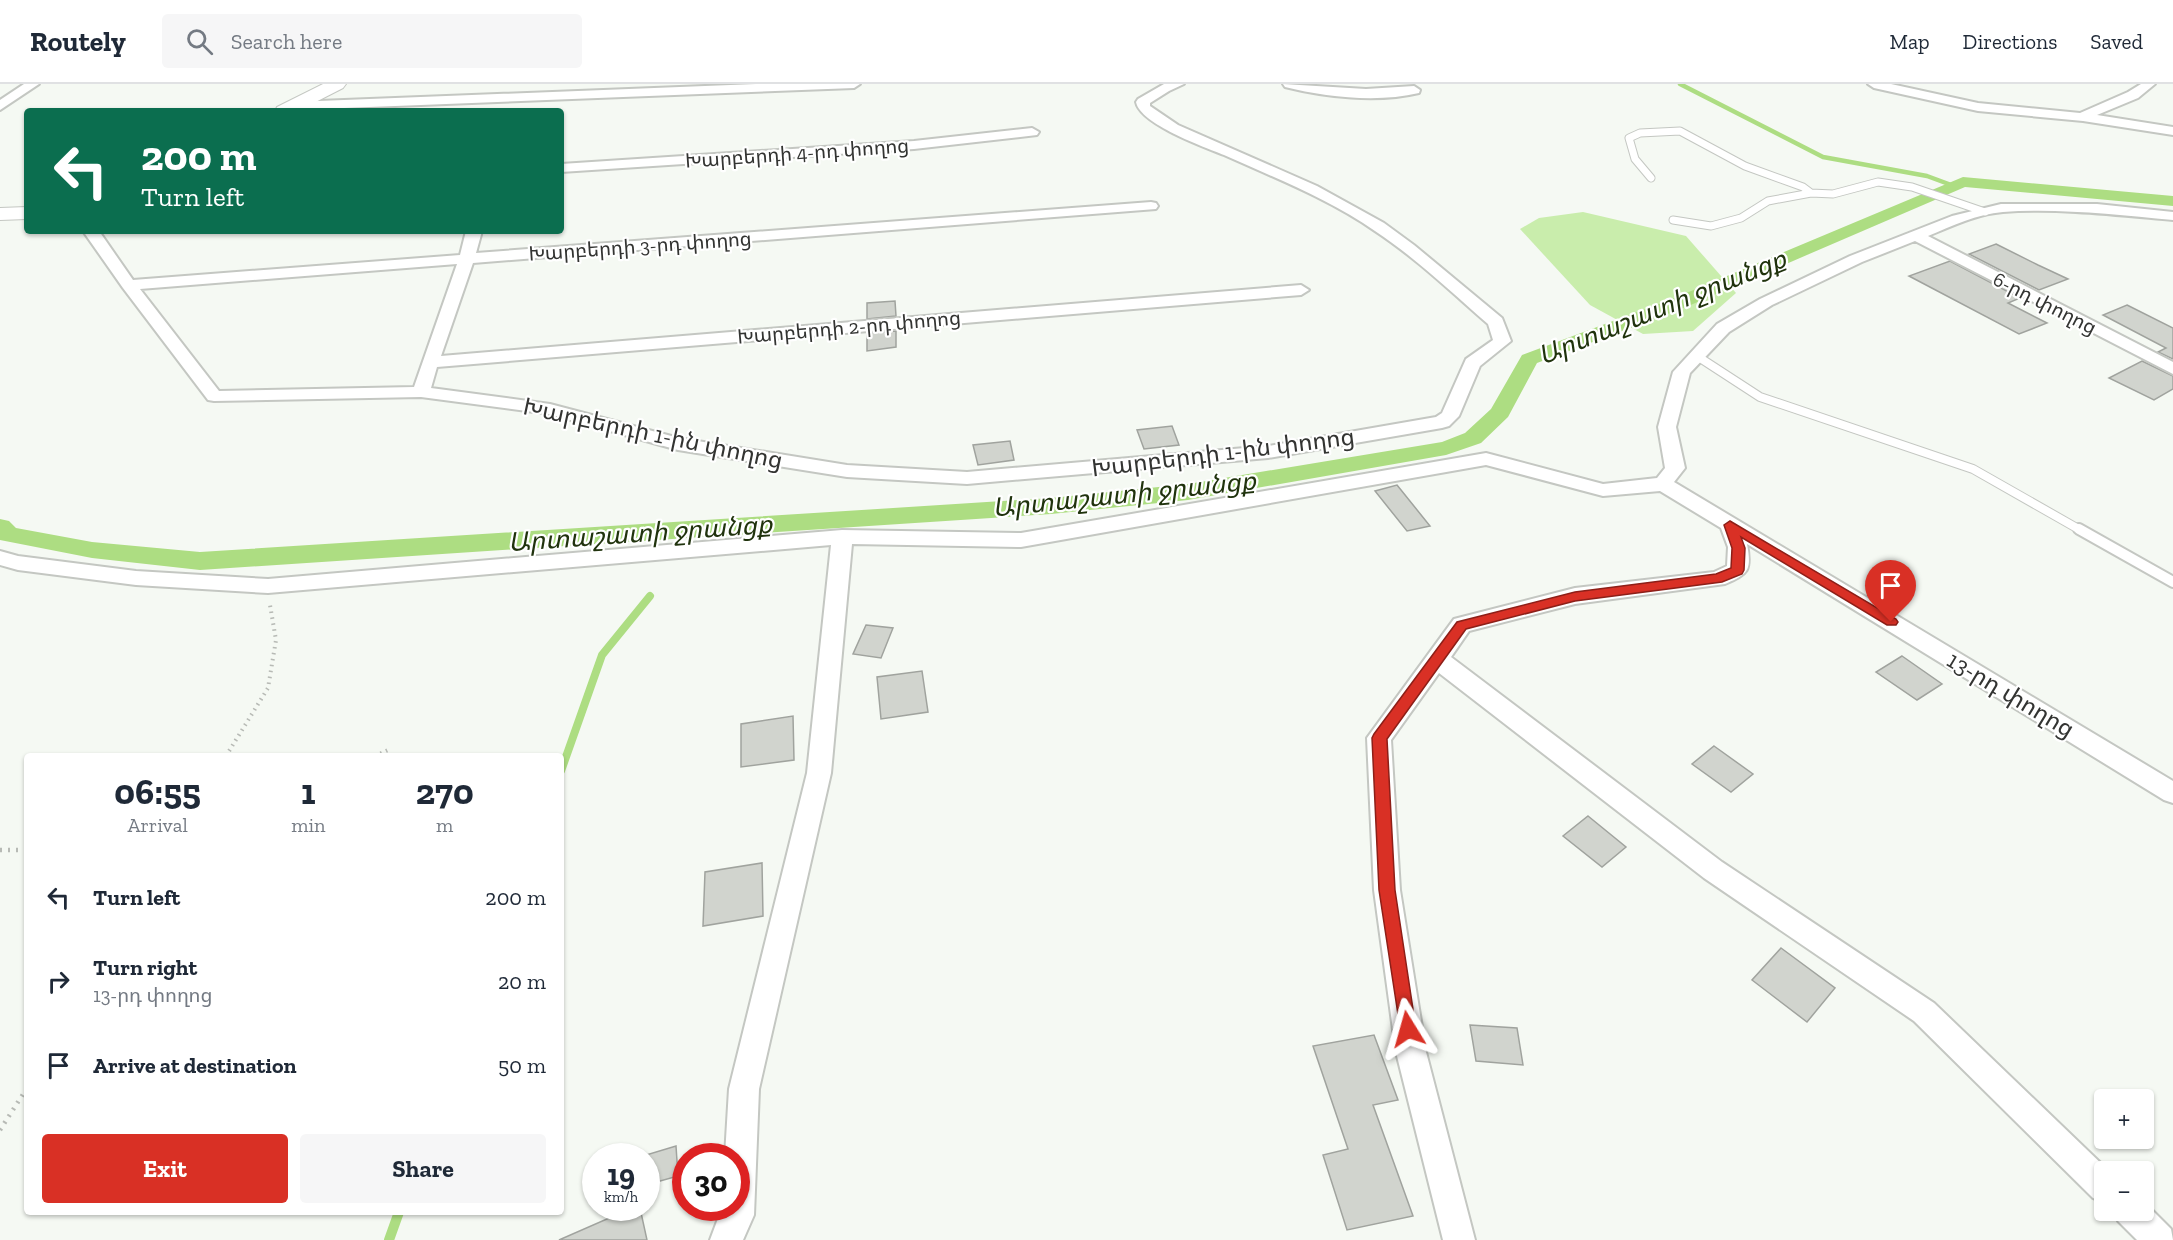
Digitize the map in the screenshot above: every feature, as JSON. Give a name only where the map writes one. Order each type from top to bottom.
[{"type":"street","points":[[0,106],[33,84]]},
{"type":"street","points":[[290,108],[337,84]]},
{"type":"street","points":[[500,105],[508,84]]},
{"type":"street","points":[[341,108],[500,105],[854,84]]},
{"type":"street","name":"Խարբերդի 1-ին փողոց","points":[[93,234],[214,396],[421,393],[550,409],[678,444],[847,471],[967,478],[1268,452],[1442,422],[1450,416],[1472,363],[1502,340],[1496,322],[1409,248],[1379,226],[1312,189],[1173,128],[1148,113],[1143,102],[1150,96],[1178,84]]},
{"type":"street","points":[[1288,84],[1351,94],[1383,94],[1414,90]]},
{"type":"street","points":[[1874,84],[1893,86],[1978,107],[2083,117],[2173,131]]},
{"type":"street","points":[[2083,117],[2133,95],[2149,84]]},
{"type":"street","name":"Խարբերդի 4-րդ փողոց","points":[[564,168],[903,146],[1032,132]]},
{"type":"street","name":"Խարբերդի 3-րդ փողոց","points":[[129,285],[1150,206]]},
{"type":"street","points":[[0,558],[18,563],[136,578],[268,586],[842,537],[1021,540],[1486,459],[1603,490],[1664,484],[1676,468],[1667,428],[1682,372],[1723,328],[1766,302],[1856,259],[1956,219],[2001,208],[2097,208],[2173,216]]},
{"type":"street","points":[[0,214],[24,213]]},
{"type":"street","points":[[421,393],[467,260],[473,234]]},
{"type":"street","name":"6-րդ փողոց","points":[[1917,236],[2173,369]]},
{"type":"street","name":"Խարբերդի 2-րդ փողոց","points":[[430,362],[1301,290]]},
{"type":"street","name":"13-րդ փողոց","points":[[1664,484],[2173,792]]},
{"type":"street","points":[[1459,1240],[1411,1052],[1387,890],[1379,738],[1462,625],[1575,596],[1718,579],[1737,570],[1738,548],[1730,525]]},
{"type":"street","points":[[726,1240],[738,1215],[744,1089],[819,773],[842,537]]},
{"type":"street","points":[[1436,658],[1713,870],[1924,1012],[2094,1177]]},
{"type":"street","points":[[2140,1221],[2160,1240]]},
{"type":"lane","points":[[1651,178],[1635,159],[1629,138],[1640,133],[1680,131],[1744,166],[1803,187],[1811,193]]},
{"type":"lane","points":[[1673,220],[1711,226],[1741,218],[1768,201],[1811,193],[1833,194],[1878,182],[1922,190],[1985,212]]},
{"type":"lane","points":[[1697,356],[1760,397],[1973,469],[2173,582]]},
{"type":"path","points":[[228,753],[268,688],[276,640],[268,586]]},
{"type":"path","points":[[382,753],[388,750]]},
{"type":"path","points":[[0,850],[24,850]]},
{"type":"path","points":[[0,1130],[24,1093]]},
{"type":"green space","points":[[1583,212],[1686,236],[1736,293],[1693,331],[1643,334],[1590,305],[1520,229],[1539,218]]},
{"type":"building","points":[[1996,244],[2068,279],[2039,290],[1969,254]]},
{"type":"building","points":[[1950,261],[2020,298],[2008,303],[2047,323],[2019,334],[1909,276]]},
{"type":"building","points":[[895,301],[896,316],[867,319],[867,303]]},
{"type":"building","points":[[2127,305],[2173,328],[2173,359],[2158,352],[2166,348],[2103,315]]},
{"type":"building","points":[[896,331],[896,347],[867,351],[867,333]]},
{"type":"building","points":[[2142,361],[2173,376],[2173,389],[2154,400],[2109,378]]},
{"type":"building","points":[[1172,426],[1179,445],[1144,449],[1137,430]]},
{"type":"building","points":[[1010,441],[1014,460],[978,465],[973,445]]},
{"type":"building","points":[[1397,485],[1430,526],[1407,531],[1375,491]]},
{"type":"building","points":[[866,625],[893,628],[881,658],[853,654]]},
{"type":"building","points":[[1902,656],[1942,684],[1917,700],[1876,672]]},
{"type":"building","points":[[922,671],[928,712],[881,719],[877,677]]},
{"type":"building","points":[[793,716],[794,760],[741,767],[741,724]]},
{"type":"building","points":[[1714,746],[1753,774],[1731,792],[1692,764]]},
{"type":"building","points":[[1588,816],[1626,847],[1602,867],[1563,836]]},
{"type":"building","points":[[762,863],[763,916],[703,926],[705,872]]},
{"type":"building","points":[[1781,948],[1835,988],[1807,1022],[1752,980]]},
{"type":"building","points":[[1470,1025],[1517,1028],[1523,1065],[1476,1061]]},
{"type":"building","points":[[1374,1035],[1398,1100],[1373,1105],[1413,1216],[1347,1230],[1323,1155],[1348,1149],[1313,1046]]},
{"type":"building","points":[[672,1147],[672,1178],[660,1181],[660,1151]]},
{"type":"building","points":[[602,1221],[643,1221],[647,1240],[559,1240]]},
{"type":"waterway","points":[[1680,84],[1823,157],[1927,176],[1954,186]]},
{"type":"waterway","name":"Արտաշատի ջրանցք","points":[[0,527],[9,535],[92,550],[200,561],[1051,506],[1188,492],[1446,448],[1473,438],[1500,412],[1529,359],[1679,303],[1963,182],[2173,201]]},
{"type":"waterway","points":[[564,763],[602,655],[650,596]]},
{"type":"waterway","points":[[389,1240],[398,1215]]},
{"type":"route","points":[[1408,1029],[1387,890],[1379,738],[1462,625],[1575,596],[1718,579],[1737,570],[1738,548],[1730,525],[1891,622]]}]
